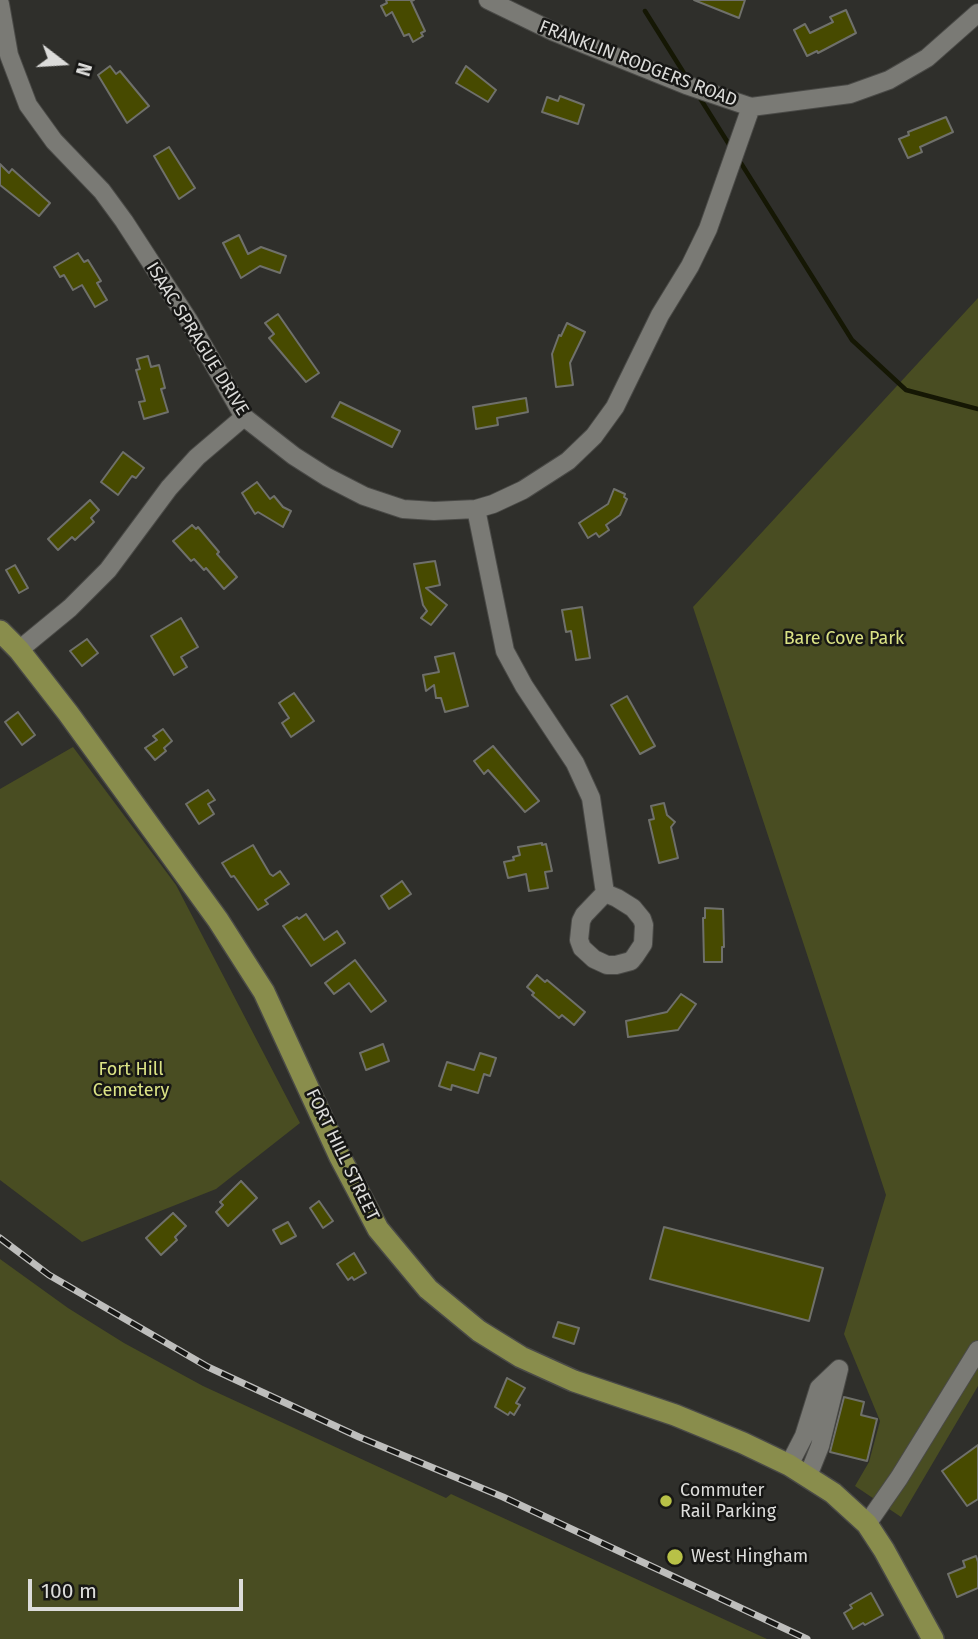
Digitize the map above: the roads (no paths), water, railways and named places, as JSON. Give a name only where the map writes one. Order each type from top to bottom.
[{"type":"main road","name":"FORT HILL STREET","points":[[0,631],[19,650],[141,811],[218,920],[264,992],[340,1157],[379,1229],[428,1289],[479,1331],[520,1357],[574,1381],[674,1415],[789,1465],[808,1476],[852,1508],[867,1524],[933,1639]]},
{"type":"street","name":"FRANKLIN RODGERS ROAD","points":[[488,0],[554,32],[686,85],[751,107],[850,94],[889,79],[927,58],[978,13]]},
{"type":"street","name":"ISAAC SPRAGUE DRIVE","points":[[0,4],[9,55],[28,105],[54,141],[102,191],[124,221],[189,321],[244,417],[294,456],[365,496],[403,509],[476,509],[508,498],[583,449],[605,422],[625,390],[660,315],[690,266],[708,229],[751,107]]},
{"type":"street","points":[[19,650],[70,608],[108,570],[169,488],[197,457],[244,417]]},
{"type":"street","points":[[476,509],[505,650],[524,686],[587,785],[605,893]]},
{"type":"street","points":[[867,1524],[899,1478],[978,1350]]},
{"type":"street","points":[[789,1465],[804,1436],[819,1388],[839,1369],[820,1446],[808,1476]]},
{"type":"waterway","points":[[645,11],[687,78]]},
{"type":"waterway","points":[[698,95],[730,146]]},
{"type":"waterway","points":[[739,160],[852,340],[906,390],[978,409]]},
{"type":"railway","points":[[0,1238],[49,1275],[208,1367],[359,1437],[503,1497],[807,1639]]},
{"type":"place","name":"Commuter Rail Parking","points":[[666,1501]]},
{"type":"place","name":"West Hingham","points":[[675,1557]]},
{"type":"park label","name":"Bare Cove Park","points":[[844,639]]},
{"type":"park label","name":"Fort Hill Cemetery","points":[[131,1080]]}]
